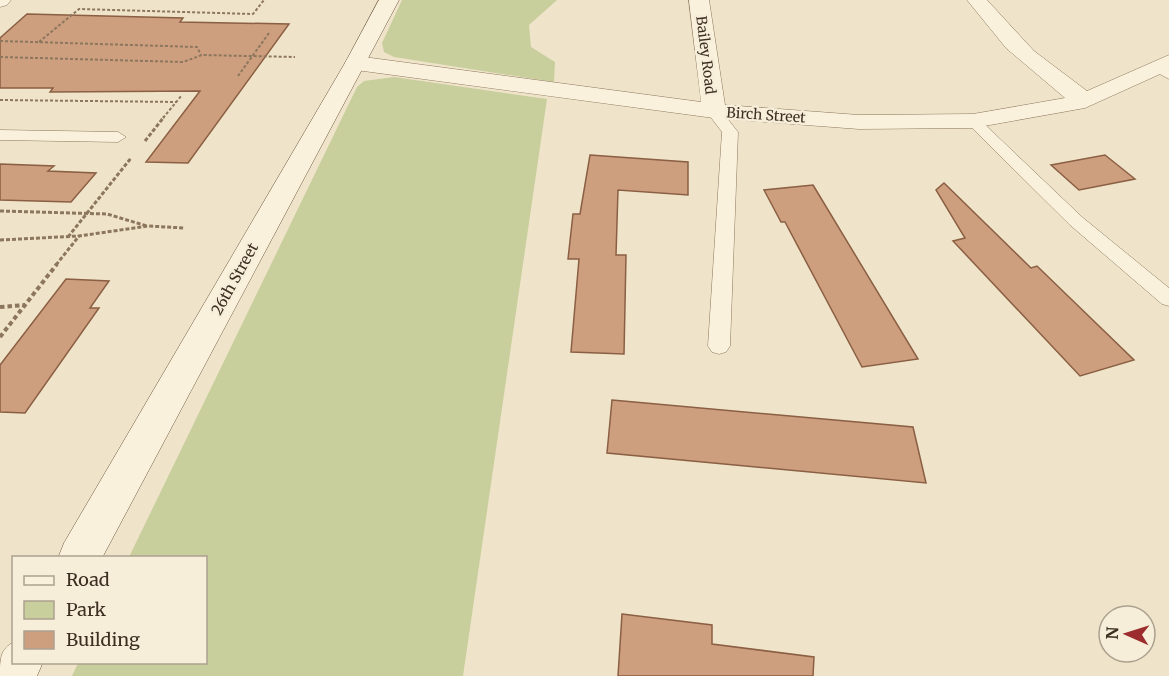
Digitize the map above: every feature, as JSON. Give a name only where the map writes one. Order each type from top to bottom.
[{"type":"street","name":"26th Street","points":[[80,556],[389,0]]},
{"type":"street","name":"Bailey Road","points":[[699,0],[714,111]]},
{"type":"street","points":[[977,0],[999,31],[1041,71],[1085,101]]},
{"type":"street","name":"Birch Street","points":[[356,63],[714,111],[858,122],[973,121],[1085,101],[1164,68]]},
{"type":"lane","points":[[714,111],[730,132],[719,346]]},
{"type":"lane","points":[[973,121],[1076,221],[1169,299]]},
{"type":"lane","points":[[0,135],[118,137]]},
{"type":"path","points":[[39,42],[79,9],[253,14],[264,0]]},
{"type":"path","points":[[238,76],[269,33]]},
{"type":"path","points":[[0,41],[196,46],[202,55]]},
{"type":"path","points":[[0,57],[183,62],[202,55],[295,57]]},
{"type":"path","points":[[141,146],[182,95]]},
{"type":"path","points":[[0,100],[177,102]]},
{"type":"path","points":[[68,237],[134,154]]},
{"type":"path","points":[[0,211],[107,214],[148,226]]},
{"type":"path","points":[[0,240],[79,236],[148,226],[184,228]]},
{"type":"path","points":[[0,337],[79,236]]},
{"type":"path","points":[[0,307],[26,305]]},
{"type":"green space","points":[[402,0],[557,0],[529,25],[531,47],[555,62],[554,82],[394,57],[384,52],[382,43]]},
{"type":"green space","points":[[394,77],[547,99],[463,676],[72,676],[78,664],[207,664],[207,556],[129,556],[357,87],[364,81]]},
{"type":"building","points":[[27,14],[183,18],[180,22],[289,24],[188,163],[146,162],[200,91],[50,92],[53,88],[0,88],[0,38]]},
{"type":"building","points":[[590,155],[688,162],[688,195],[618,190],[616,255],[626,255],[624,354],[571,352],[579,259],[568,259],[573,214],[580,214]]},
{"type":"building","points":[[1105,155],[1135,179],[1079,190],[1051,165]]},
{"type":"building","points":[[0,164],[54,166],[48,171],[96,173],[71,202],[0,200]]},
{"type":"building","points":[[944,183],[1031,268],[1037,266],[1134,360],[1080,376],[953,241],[965,238],[936,190]]},
{"type":"building","points":[[813,185],[918,359],[862,367],[785,222],[781,222],[764,190]]},
{"type":"building","points":[[66,279],[109,281],[90,308],[99,308],[25,413],[0,412],[0,365]]},
{"type":"building","points":[[612,400],[913,427],[926,483],[607,453]]},
{"type":"building","points":[[622,614],[712,625],[712,644],[814,657],[813,676],[618,676]]}]
